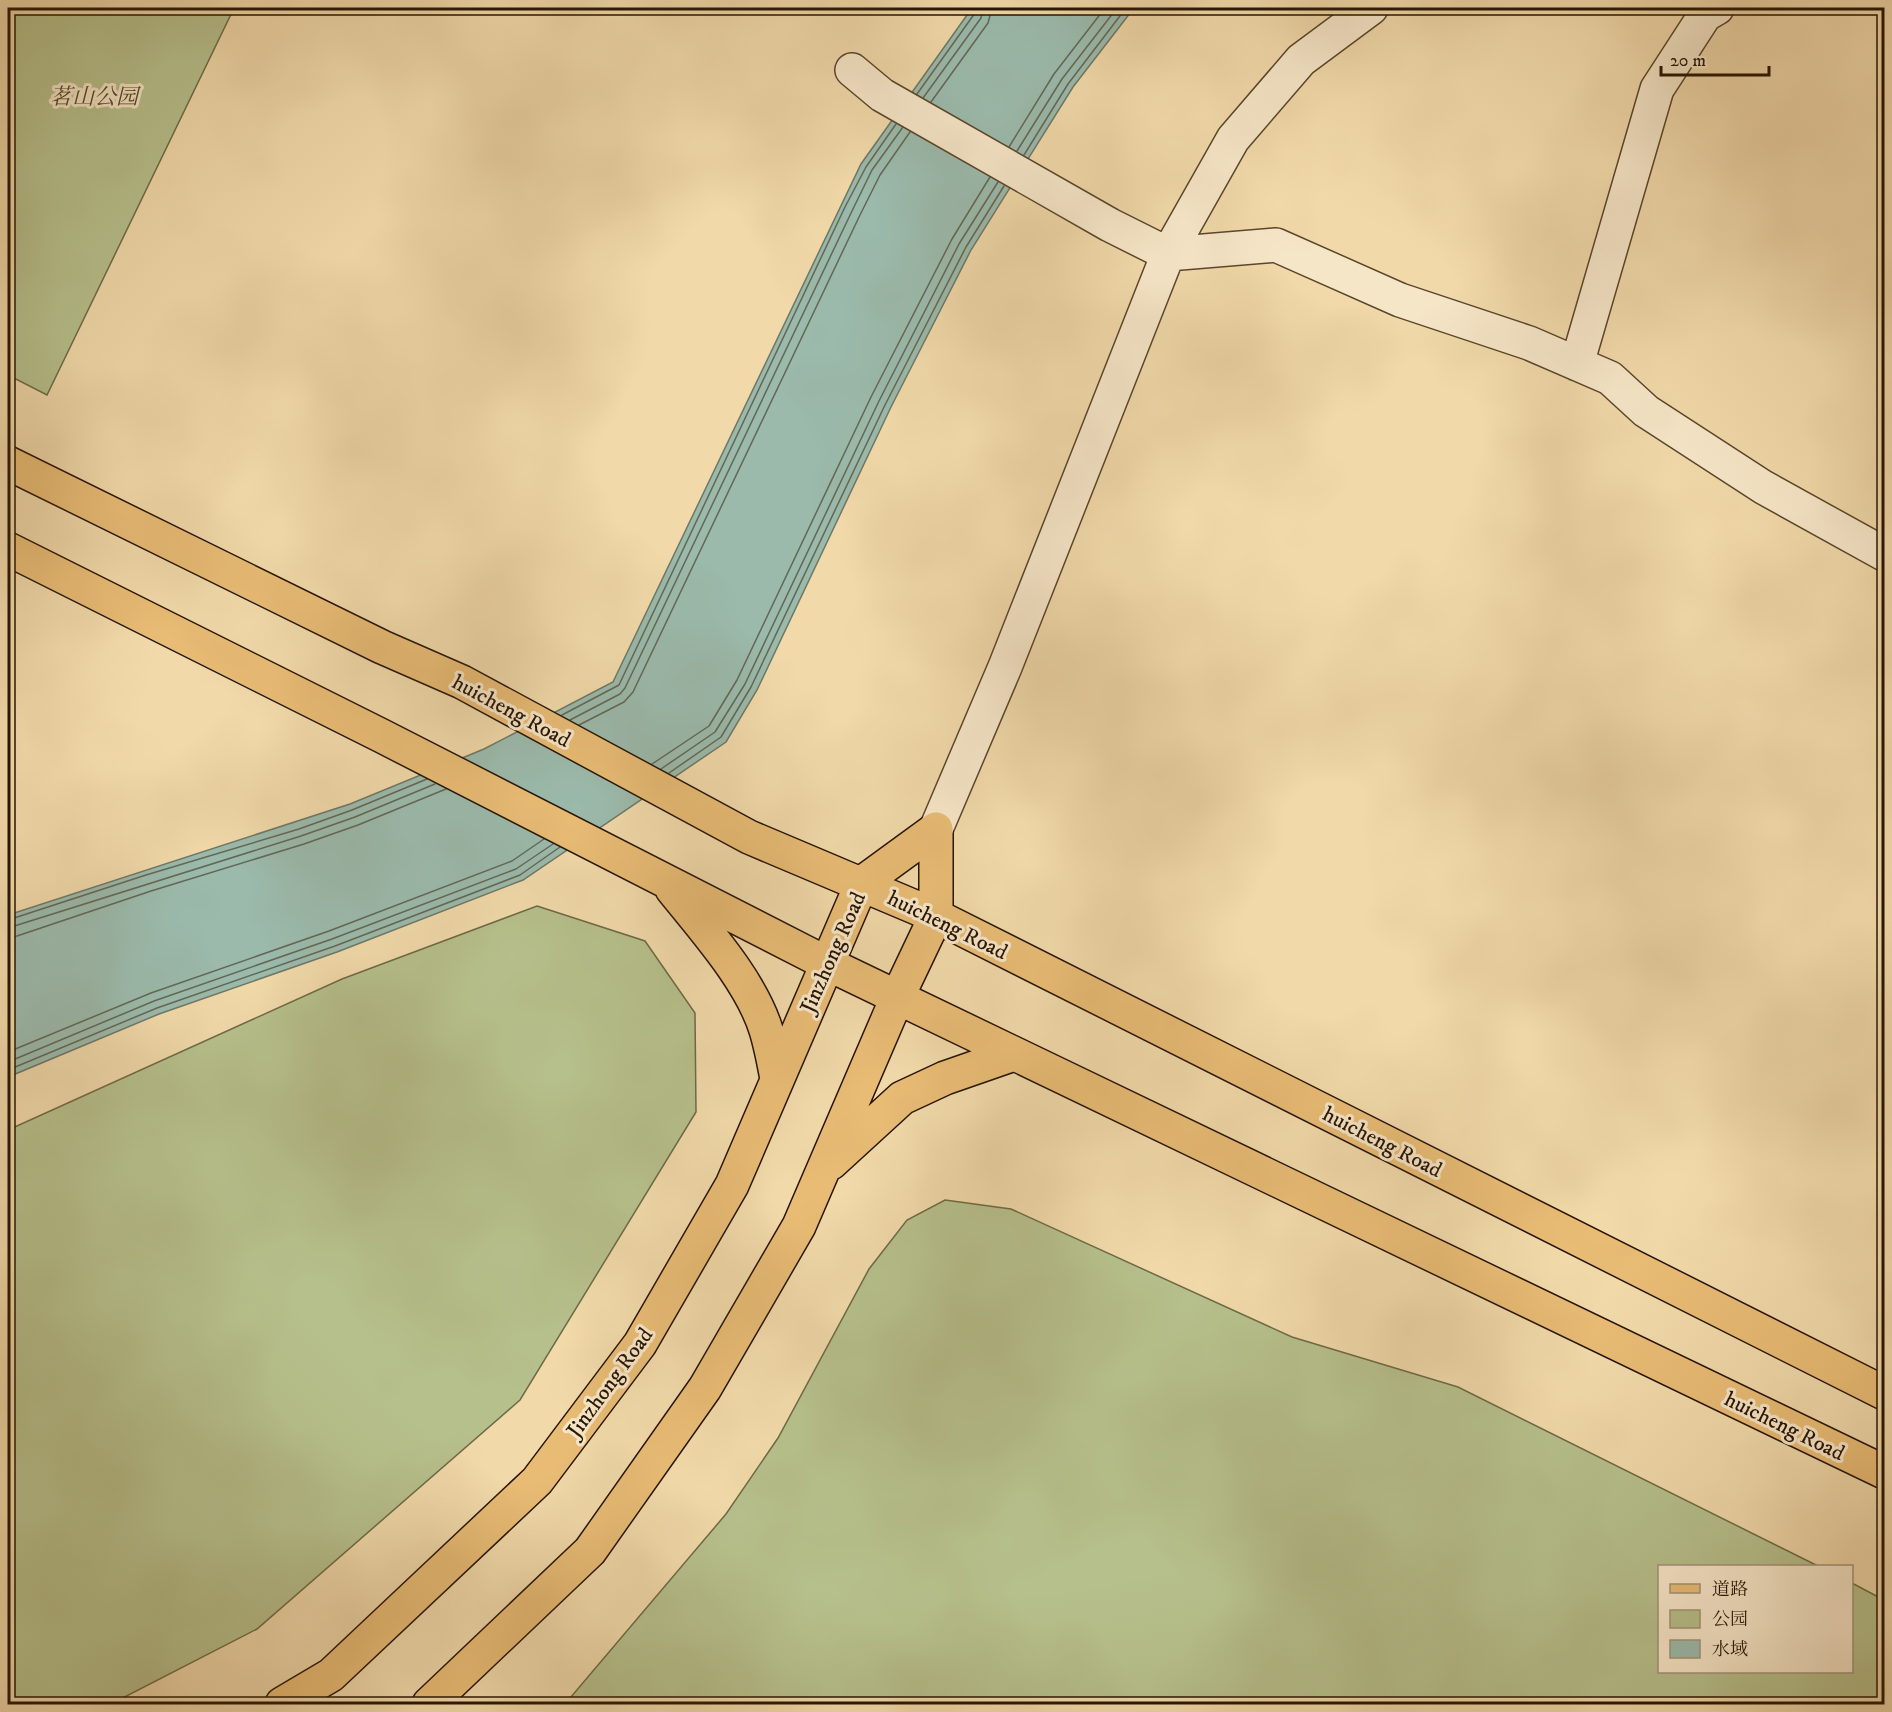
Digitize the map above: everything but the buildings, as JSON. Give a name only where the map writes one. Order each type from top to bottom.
[{"type":"main road","name":"huicheng Road","points":[[8,463],[382,647],[462,682],[749,837],[936,916],[1884,1393]]},
{"type":"main road","name":"huicheng Road","points":[[8,549],[897,998],[1884,1472]]},
{"type":"main road","name":"Jinzhong Road","points":[[282,1704],[331,1675],[537,1481],[640,1344],[732,1185],[862,884],[936,829]]},
{"type":"main road","points":[[429,1704],[590,1551],[705,1388],[799,1226],[897,998],[936,916],[936,829]]},
{"type":"main road","points":[[663,879],[715,943],[751,996],[766,1029],[777,1079]]},
{"type":"main road","points":[[823,1170],[902,1098],[945,1078],[1014,1054]]},
{"type":"street","points":[[936,829],[1005,667],[1168,254],[1233,139],[1301,60],[1371,8]]},
{"type":"street","points":[[1577,364],[1657,89],[1705,15],[1717,8]]},
{"type":"street","points":[[852,70],[882,96],[1073,204],[1168,254],[1276,245],[1400,300],[1529,343],[1610,378],[1646,411],[1763,487],[1884,554]]},
{"type":"green space","name":"茗山公园","points":[[8,8],[234,8],[47,395],[8,375]]},
{"type":"green space","points":[[537,906],[645,941],[695,1013],[696,1112],[520,1400],[257,1629],[111,1704],[8,1704],[8,1130],[342,979]]},
{"type":"green space","points":[[945,1200],[1011,1209],[1292,1337],[1458,1387],[1816,1565],[1658,1565],[1658,1673],[1853,1673],[1853,1584],[1884,1600],[1884,1704],[565,1704],[726,1514],[778,1438],[869,1269],[907,1220]]},
{"type":"water","points":[[972,8],[1134,8],[1073,87],[971,250],[891,407],[757,690],[726,742],[523,880],[337,952],[159,1014],[8,1077],[8,915],[350,804],[484,749],[613,682],[861,164]]}]
